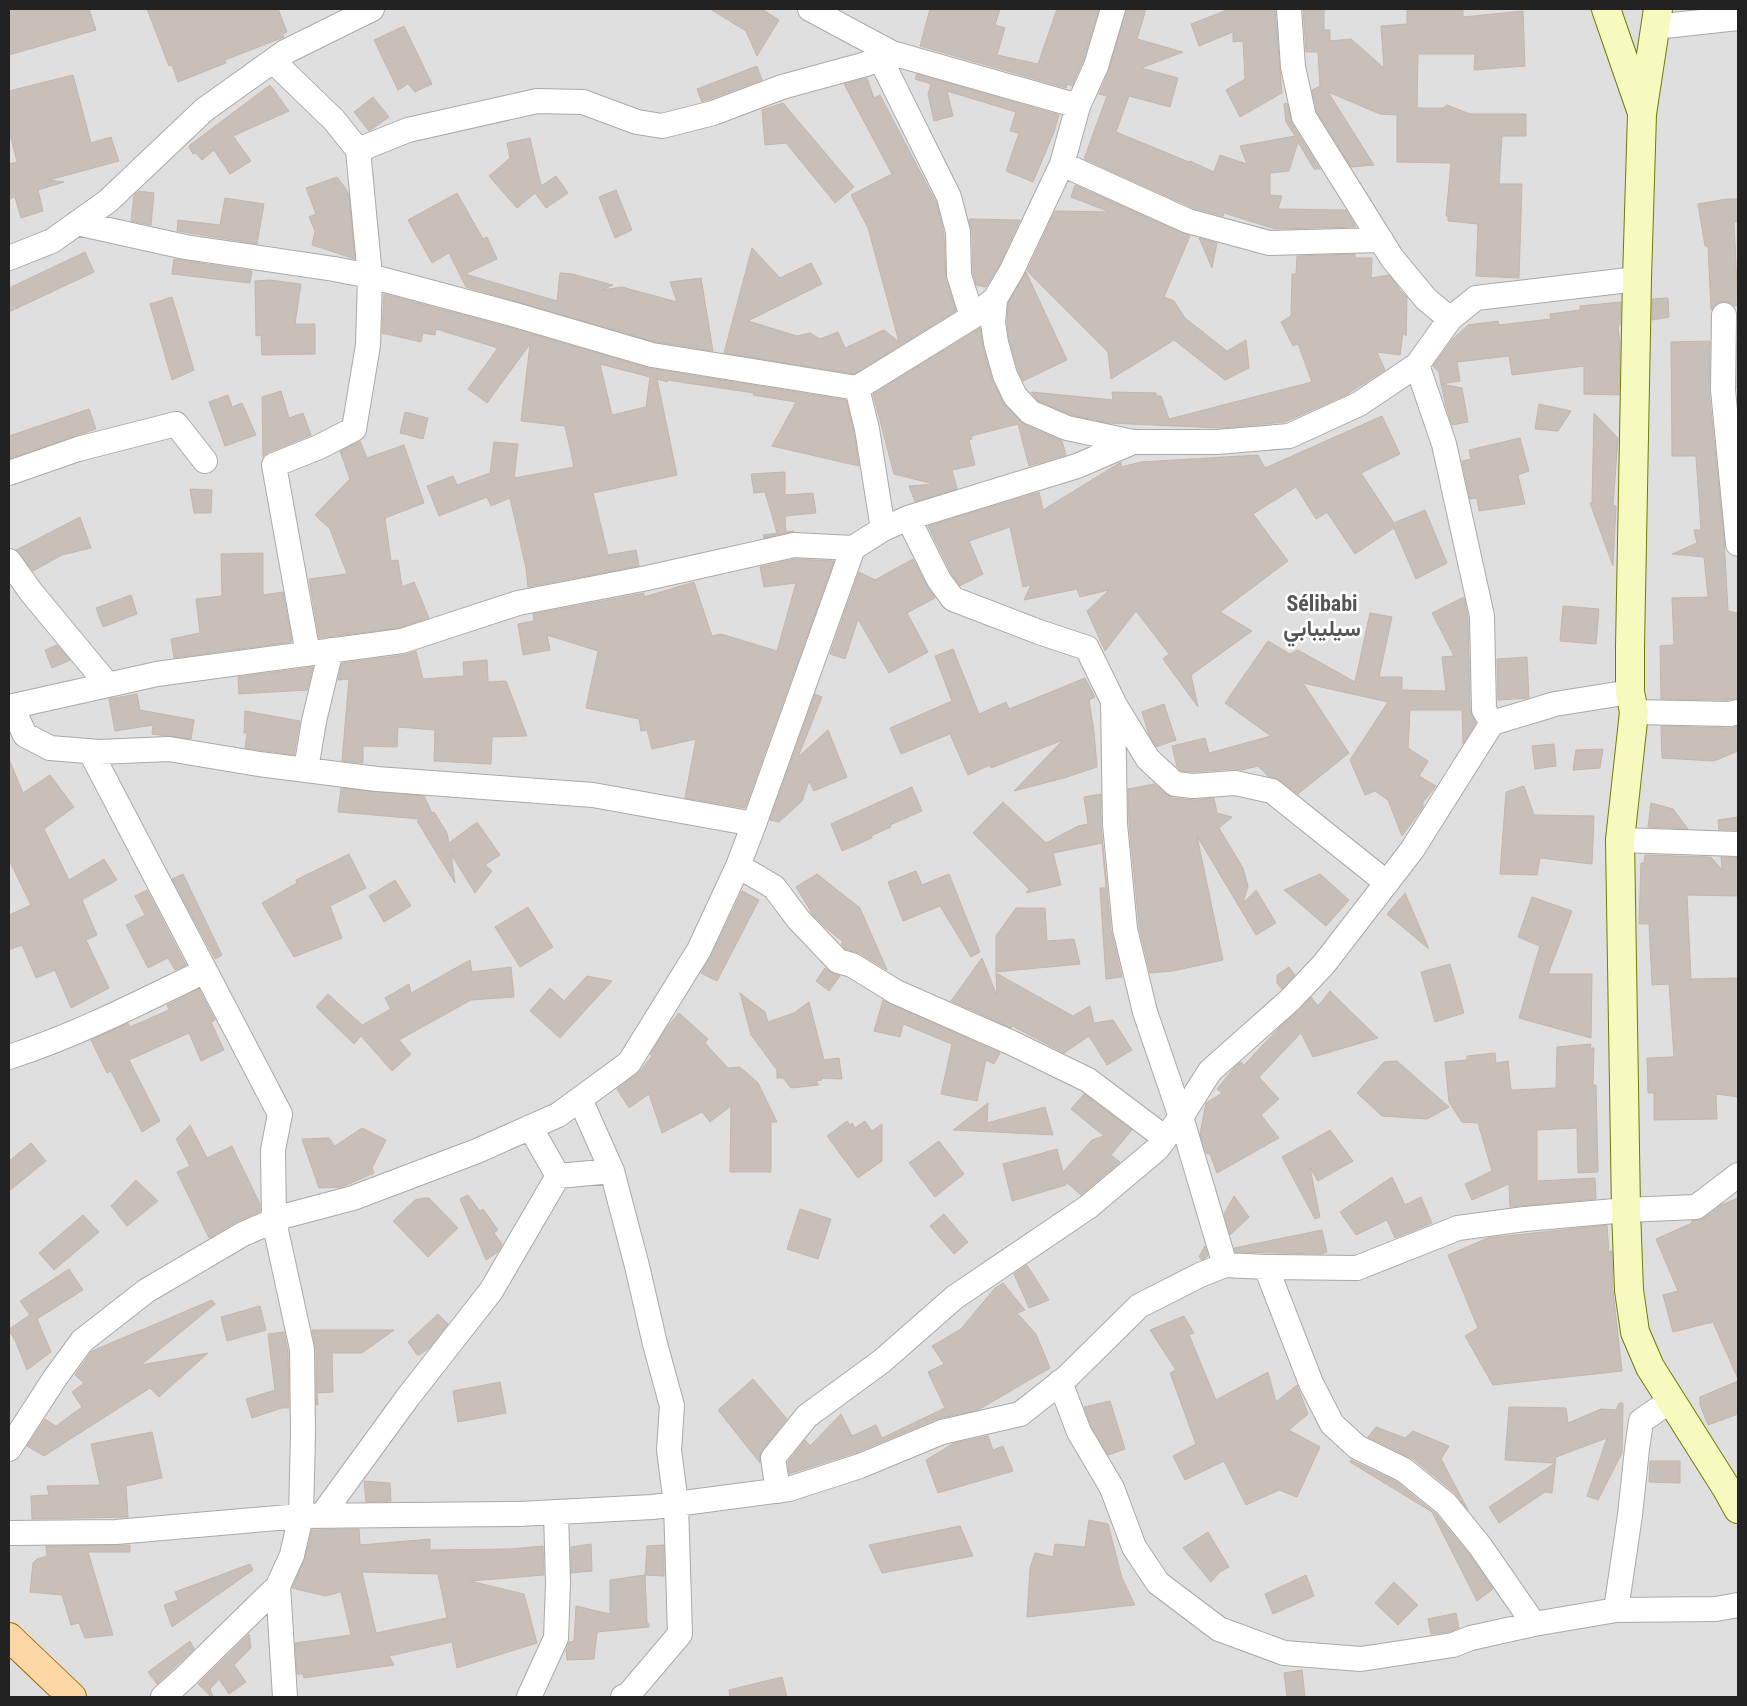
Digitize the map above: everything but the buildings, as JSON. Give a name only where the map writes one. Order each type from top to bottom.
[{"type":"main road","points":[[9,1637],[72,1697]]},
{"type":"street","points":[[9,258],[52,241],[108,200],[204,110],[285,52],[372,9]]},
{"type":"street","points":[[810,9],[886,56],[1078,106]]},
{"type":"street","points":[[77,223],[185,247],[370,276],[512,314],[652,355],[857,388],[972,317],[995,299],[1012,270],[1062,164],[1078,106],[1096,66],[1113,9]]},
{"type":"street","points":[[1289,9],[1293,67],[1304,117],[1392,258],[1426,299],[1450,319]]},
{"type":"street","points":[[1606,9],[1642,114]]},
{"type":"street","points":[[1735,1494],[1670,1401],[1650,1367],[1635,1332],[1629,1290],[1626,1210],[1620,840],[1632,702],[1637,279],[1642,114],[1657,18],[1738,18]]},
{"type":"street","points":[[358,150],[408,130],[537,101],[583,102],[637,122],[662,126],[713,113],[782,87],[866,64],[886,56]]},
{"type":"street","points":[[886,56],[949,197],[958,232],[959,275],[972,317]]},
{"type":"street","points":[[273,61],[334,120],[358,150],[370,276],[368,345],[354,429],[319,447],[274,465],[320,652],[314,722],[306,769]]},
{"type":"street","points":[[1062,164],[1188,220],[1269,243],[1381,240]]},
{"type":"street","points":[[995,299],[993,323],[1004,375],[1014,396],[1030,412],[1067,428],[1133,442],[1217,442],[1289,436],[1359,404],[1417,365],[1450,319],[1476,298],[1637,279]]},
{"type":"street","points":[[1724,315],[1723,390],[1738,544]]},
{"type":"street","points":[[1417,365],[1444,444],[1482,616],[1484,710],[1492,723]]},
{"type":"street","points":[[857,388],[867,429],[883,529]]},
{"type":"street","points":[[9,473],[78,449],[176,424],[205,461]]},
{"type":"street","points":[[754,824],[593,795],[377,779],[259,764],[170,749],[90,751],[50,748],[17,740],[10,707],[157,674],[402,641],[518,603],[647,578],[794,545],[853,548],[883,529],[908,518],[1077,466],[1133,442]]},
{"type":"street","points":[[908,518],[939,580],[953,599],[1087,648],[1113,701],[1148,760],[1175,784],[1194,786],[1235,784],[1272,791],[1387,883]]},
{"type":"street","points":[[9,1449],[55,1378],[82,1341],[146,1291],[243,1234],[285,1216],[354,1198],[477,1151],[558,1115],[629,1064],[699,950],[738,866],[853,548]]},
{"type":"street","points":[[9,561],[31,592],[108,685]]},
{"type":"street","points":[[1113,701],[1115,824],[1125,928],[1145,1012],[1180,1116],[1225,1265]]},
{"type":"street","points":[[778,1490],[774,1458],[807,1416],[882,1361],[955,1297],[1088,1207],[1157,1149],[1210,1071],[1290,1000],[1317,972],[1387,883],[1412,850],[1492,723],[1555,704],[1632,702],[1730,714],[1738,712]]},
{"type":"street","points":[[90,751],[280,1114],[273,1150],[274,1221],[302,1349],[303,1434],[312,1516]]},
{"type":"street","points":[[1620,840],[1738,844]]},
{"type":"street","points":[[738,866],[774,887],[798,919],[838,961],[852,964],[896,992],[1012,1043],[1088,1080],[1165,1138]]},
{"type":"street","points":[[9,1057],[40,1047],[205,971]]},
{"type":"street","points":[[580,1099],[612,1171],[672,1406],[669,1450],[676,1504],[680,1634],[629,1694],[623,1697]]},
{"type":"street","points":[[530,1127],[558,1176]]},
{"type":"street","points":[[558,1176],[612,1171]]},
{"type":"street","points":[[9,1533],[116,1532],[312,1516],[556,1512],[653,1507],[789,1489],[860,1466],[942,1432],[1020,1414],[1060,1382],[1139,1306],[1225,1265],[1357,1268],[1458,1228],[1525,1219],[1626,1210],[1696,1207],[1738,1175]]},
{"type":"street","points":[[163,1697],[278,1586],[312,1516],[491,1292],[558,1176]]},
{"type":"street","points":[[1266,1267],[1311,1383],[1332,1424],[1357,1448],[1404,1470],[1446,1504],[1480,1546],[1534,1624]]},
{"type":"street","points":[[1060,1382],[1079,1432],[1112,1488],[1134,1547],[1158,1583],[1219,1629],[1284,1653],[1361,1659],[1453,1646],[1471,1638],[1534,1624],[1616,1610],[1716,1610],[1738,1605]]},
{"type":"street","points":[[1616,1610],[1641,1421],[1670,1401]]},
{"type":"street","points":[[529,1697],[556,1638],[558,1583],[556,1512]]},
{"type":"street","points":[[278,1586],[286,1697]]},
{"type":"shaded area","points":[[9,9],[1738,9],[1738,1697],[9,1697]]},
{"type":"district","name":"Sélibabi سيليبابي","points":[[1322,616]]}]
